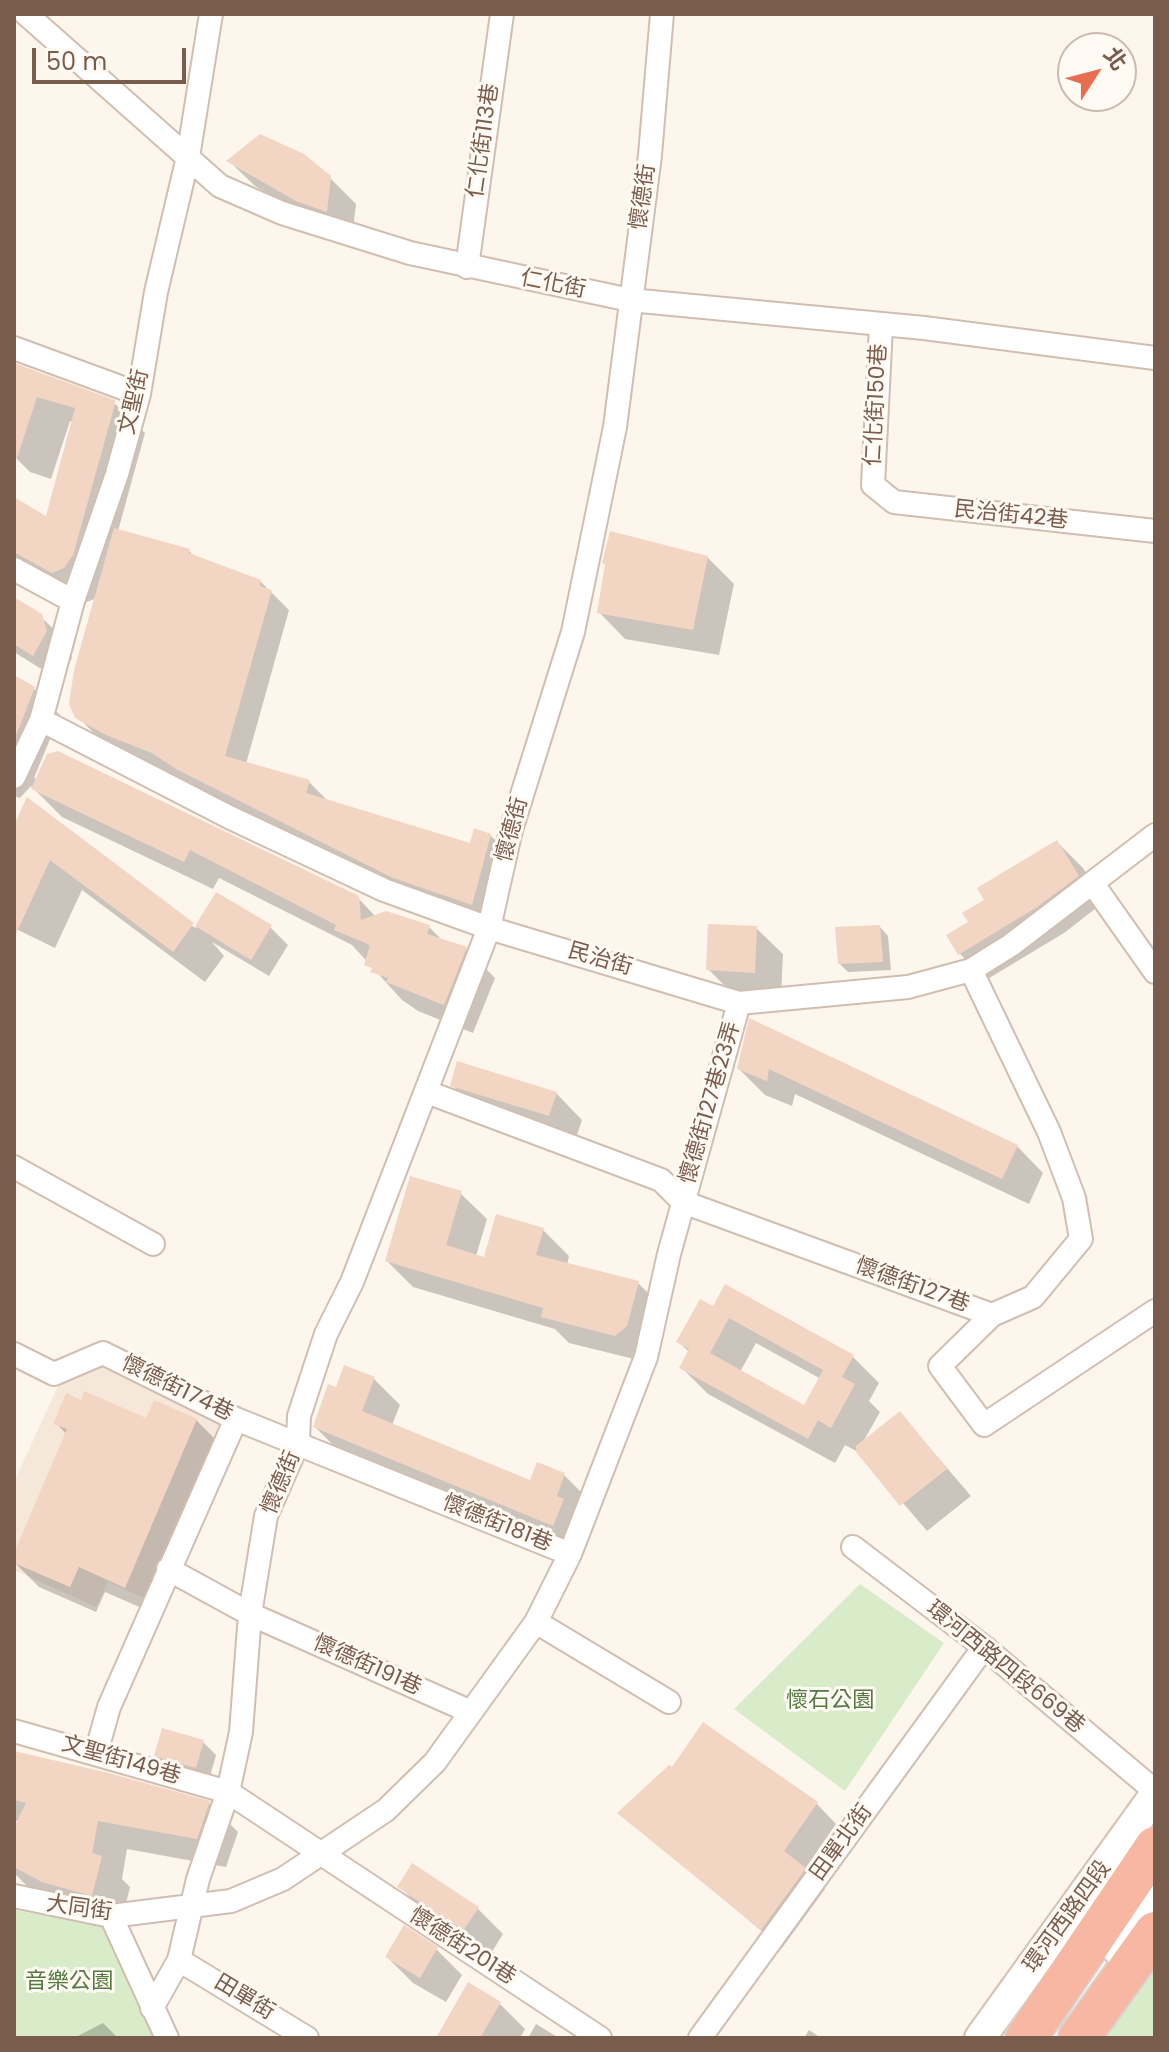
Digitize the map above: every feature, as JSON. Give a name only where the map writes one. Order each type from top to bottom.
[{"type":"highway","points":[[1026,2038],[1155,1847]]},
{"type":"highway","points":[[1061,2038],[1146,1945]]},
{"type":"highway","points":[[1079,2038],[1146,1945]]},
{"type":"main road","name":"環河西路四段","points":[[980,2038],[1155,1793]]},
{"type":"main road","points":[[1061,2038],[1155,1899]]},
{"type":"street","name":"仁化街","points":[[26,14],[220,186],[282,213],[467,267],[630,300],[924,328],[1155,358]]},
{"type":"street","name":"文聖街","points":[[14,777],[41,720],[73,601],[117,474],[139,394],[156,292],[188,157],[211,14]]},
{"type":"street","name":"仁化街113巷","points":[[467,267],[502,14]]},
{"type":"street","name":"懷德街","points":[[152,2008],[179,1960],[198,1879],[228,1792],[241,1732],[250,1614],[266,1516],[298,1443],[299,1416],[326,1334],[352,1282],[489,928],[511,830],[577,612],[615,427],[650,155],[662,14]]},
{"type":"street","name":"仁化街150巷","points":[[873,485],[881,326]]},
{"type":"street","points":[[14,348],[139,394]]},
{"type":"street","name":"民治街42巷","points":[[873,485],[894,502],[1155,531]]},
{"type":"street","points":[[14,569],[73,601]]},
{"type":"street","name":"民治街","points":[[41,720],[303,853],[384,890],[489,928],[739,1003],[908,987],[971,970],[1011,945],[1155,835]]},
{"type":"street","points":[[1093,884],[1155,972]]},
{"type":"street","points":[[971,970],[1049,1132],[1074,1198],[1081,1239],[1033,1297],[992,1315]]},
{"type":"street","name":"懷德街127巷23弄","points":[[683,1202],[739,1003]]},
{"type":"street","name":"懷德街127巷","points":[[427,1092],[661,1180],[683,1202],[992,1315],[940,1366],[984,1425],[1155,1311]]},
{"type":"street","points":[[14,1167],[153,1244]]},
{"type":"street","points":[[570,1554],[646,1357],[683,1202]]},
{"type":"street","name":"懷德街174巷","points":[[14,1354],[54,1374],[103,1353],[236,1419],[298,1443]]},
{"type":"street","points":[[96,1753],[109,1707],[236,1419]]},
{"type":"street","name":"懷德街181巷","points":[[298,1443],[570,1554],[536,1622],[435,1762],[386,1810],[323,1856]]},
{"type":"street","name":"環河西路四段669巷","points":[[853,1547],[984,1647],[1155,1793]]},
{"type":"street","points":[[168,1569],[250,1614]]},
{"type":"street","name":"懷德街191巷","points":[[250,1614],[476,1707]]},
{"type":"street","points":[[536,1622],[669,1702]]},
{"type":"street","name":"田單北街","points":[[700,2038],[984,1647]]},
{"type":"street","name":"文聖街149巷","points":[[14,1731],[228,1792],[323,1856]]},
{"type":"street","name":"大同街","points":[[14,1896],[111,1916],[193,1907],[231,1901],[264,1889],[323,1856]]},
{"type":"street","name":"懷德街201巷","points":[[323,1856],[600,2038]]},
{"type":"street","points":[[111,1916],[167,2038]]},
{"type":"street","name":"田單街","points":[[179,1960],[307,2038]]},
{"type":"shaded area","points":[[90,1357],[224,1415],[152,1602],[108,1582],[96,1607],[14,1570],[14,1482],[64,1373]]},
{"type":"green space","name":"懷石公園","points":[[860,1584],[944,1643],[845,1791],[734,1709]]},
{"type":"green space","name":"音樂公園","points":[[14,1910],[104,1926],[158,2038],[14,2038]]},
{"type":"green space","points":[[1155,1949],[1155,2038],[1091,2038]]},
{"type":"building","points":[[260,134],[304,154],[331,176],[327,212],[296,201],[226,161]]},
{"type":"building","points":[[14,363],[115,400],[73,555],[64,568],[52,573],[14,552],[14,497],[46,516],[75,408],[37,397],[17,458],[14,458]]},
{"type":"building","points":[[114,528],[190,549],[189,553],[261,580],[260,586],[272,590],[225,756],[310,780],[306,793],[470,843],[474,828],[491,834],[472,905],[391,877],[176,769],[152,753],[106,735],[75,718],[69,704],[74,670]]},
{"type":"building","points":[[610,531],[708,556],[693,630],[597,613],[605,564],[602,563]]},
{"type":"building","points":[[14,597],[42,614],[47,631],[33,656],[14,644]]},
{"type":"building","points":[[14,675],[35,687],[15,738],[14,738]]},
{"type":"building","points":[[58,751],[359,896],[361,920],[386,911],[430,925],[427,934],[467,947],[444,1005],[386,982],[388,978],[370,972],[372,968],[364,965],[370,945],[334,930],[336,925],[190,850],[184,862],[31,789],[47,754]]},
{"type":"building","points":[[27,797],[194,923],[173,952],[50,860],[14,938],[14,825]]},
{"type":"building","points":[[1057,840],[1079,876],[1037,907],[958,955],[946,935],[968,922],[962,913],[984,900],[977,888]]},
{"type":"building","points":[[216,892],[272,925],[251,960],[195,926]]},
{"type":"building","points":[[708,924],[757,926],[755,973],[706,970]]},
{"type":"building","points":[[880,925],[883,962],[838,964],[835,927]]},
{"type":"building","points":[[749,1018],[1018,1145],[1002,1179],[769,1069],[767,1081],[737,1069]]},
{"type":"building","points":[[457,1061],[557,1092],[549,1116],[450,1086]]},
{"type":"building","points":[[410,1176],[462,1191],[446,1245],[484,1257],[496,1214],[544,1228],[536,1255],[639,1281],[627,1326],[615,1336],[541,1317],[543,1308],[385,1261]]},
{"type":"building","points":[[725,1284],[854,1355],[842,1377],[855,1384],[831,1428],[818,1420],[808,1439],[679,1368],[689,1349],[676,1342],[700,1299],[713,1306]],"holes":[[[729,1318],[823,1370],[804,1405],[710,1353]]]},
{"type":"building","points":[[344,1365],[375,1377],[362,1411],[530,1480],[537,1462],[565,1473],[557,1496],[564,1499],[553,1526],[313,1427],[328,1384],[336,1387]]},
{"type":"building","points":[[84,1391],[146,1418],[154,1400],[197,1419],[125,1588],[79,1567],[70,1587],[14,1563],[14,1553],[67,1429],[53,1424],[66,1393],[81,1400]]},
{"type":"building","points":[[900,1411],[947,1469],[900,1506],[856,1452],[856,1446]]},
{"type":"building","points":[[703,1722],[818,1802],[784,1851],[806,1868],[761,1930],[617,1813],[669,1765],[672,1767]]},
{"type":"building","points":[[162,1728],[204,1740],[196,1768],[154,1756]]},
{"type":"building","points":[[14,1751],[210,1801],[197,1839],[98,1821],[92,1853],[102,1856],[92,1896],[42,1882],[14,1867],[14,1827],[26,1803],[14,1800]]},
{"type":"building","points":[[412,1863],[479,1907],[463,1931],[397,1887]]},
{"type":"building","points":[[404,1925],[438,1947],[420,1978],[385,1957]]},
{"type":"building","points":[[468,1982],[501,2002],[480,2038],[436,2038]]}]
